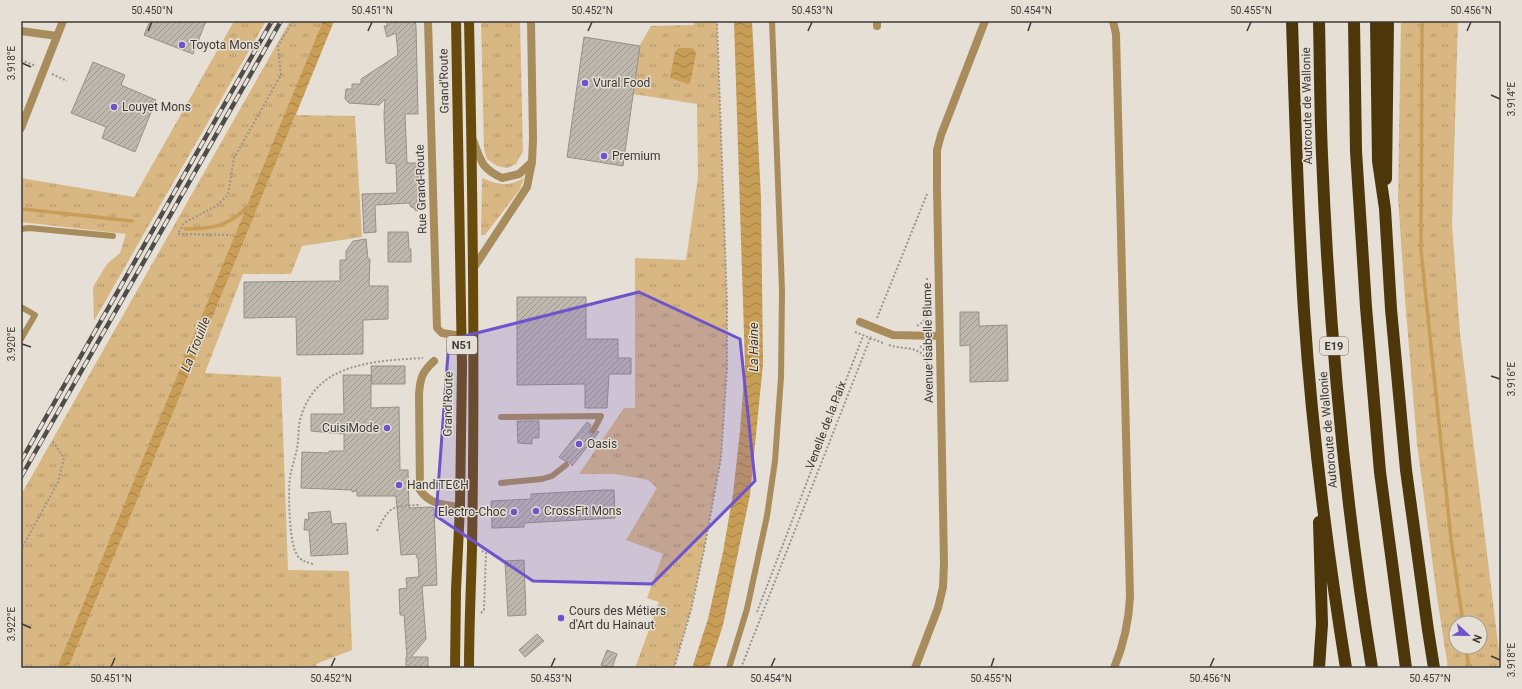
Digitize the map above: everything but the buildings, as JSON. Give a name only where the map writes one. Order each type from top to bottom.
[{"type":"highway","points":[[1292,21],[1296,152],[1304,312],[1319,474],[1346,668]]},
{"type":"highway","name":"Autoroute de Wallonie","points":[[1319,21],[1322,154],[1331,309],[1345,476],[1372,668]]},
{"type":"highway","points":[[1354,21],[1356,152],[1366,307],[1380,472],[1406,668]]},
{"type":"highway","points":[[1376,21],[1378,161],[1385,208],[1391,309],[1406,470],[1434,668]]},
{"type":"highway","points":[[1385,208],[1388,21]]},
{"type":"highway","points":[[1319,474],[1319,558],[1322,624],[1319,668]]},
{"type":"main road","name":"Grand'Route","points":[[455,668],[456,590],[460,507],[462,336],[456,21]]},
{"type":"main road","name":"Grand'Route","points":[[469,21],[473,269],[472,548],[469,668]]},
{"type":"street","points":[[21,128],[63,21]]},
{"type":"street","name":"Rue Grand-Route","points":[[428,21],[437,328],[442,333],[462,336]]},
{"type":"street","points":[[473,269],[527,187],[532,162],[533,139],[531,21]]},
{"type":"street","name":"Avenue Isabelle Blume","points":[[916,668],[938,608],[943,587],[944,563],[937,150],[941,135],[985,21]]},
{"type":"street","points":[[1113,21],[1116,34],[1130,596],[1129,617],[1126,632],[1114,668]]},
{"type":"street","points":[[21,31],[57,36]]},
{"type":"street","points":[[472,138],[482,163],[490,173],[502,178],[519,174],[532,162]]},
{"type":"street","points":[[860,322],[875,324],[893,335],[939,336]]},
{"type":"street","points":[[430,359],[420,382],[419,395],[420,490],[425,498],[440,505],[460,507]]},
{"type":"lane","points":[[729,668],[747,609],[767,516],[775,461],[781,384],[782,292],[772,21]]},
{"type":"lane","points":[[21,229],[29,228],[113,236]]},
{"type":"lane","points":[[21,307],[35,315],[21,339]]},
{"type":"lane","points":[[501,417],[601,416],[593,431]]},
{"type":"lane","points":[[501,483],[542,479],[552,476],[566,465]]},
{"type":"path","points":[[228,235],[178,234],[184,223],[216,206],[228,195],[234,158],[281,75],[278,46],[293,21]]},
{"type":"path","points":[[674,668],[691,610],[704,550],[721,458],[725,405],[727,368],[727,303],[717,21]]},
{"type":"path","name":"Venelle de la Paix","points":[[741,668],[928,189]]},
{"type":"path","points":[[927,275],[929,294]]},
{"type":"path","points":[[914,327],[929,315],[930,310]]},
{"type":"path","points":[[871,318],[875,324]]},
{"type":"path","points":[[855,332],[893,347],[914,349],[925,357],[929,367],[928,375],[932,382]]},
{"type":"path","points":[[755,616],[863,336],[866,332]]},
{"type":"path","points":[[312,564],[302,561],[293,548],[289,490],[297,452],[301,417],[309,399],[322,383],[349,369],[379,361],[430,359]]},
{"type":"path","points":[[21,550],[58,482],[64,458],[52,440]]},
{"type":"path","points":[[377,531],[389,510],[396,508],[440,505]]},
{"type":"highlighted area","points":[[639,292],[740,339],[755,481],[652,584],[533,581],[436,516],[449,340]]},
{"type":"green space","points":[[234,21],[266,21],[94,321],[93,287],[107,264],[120,253],[126,234],[21,222],[21,178],[134,197]]},
{"type":"green space","points":[[290,21],[334,21],[296,115],[355,116],[362,237],[302,246],[291,274],[243,274],[205,373],[281,377],[288,570],[349,571],[352,650],[316,664],[317,668],[21,668],[21,495]]},
{"type":"green space","points":[[481,21],[520,21],[523,151],[516,164],[507,168],[497,166],[487,159],[484,149]]},
{"type":"green space","points":[[694,21],[717,21],[727,303],[727,368],[721,458],[691,610],[674,668],[635,668],[659,602],[647,598],[663,554],[626,540],[657,488],[648,480],[616,474],[579,474],[624,408],[635,408],[635,258],[686,260],[698,177],[697,104],[633,94],[640,45],[651,26],[694,25]]},
{"type":"green space","points":[[1401,21],[1458,21],[1452,224],[1460,333],[1501,668],[1448,668],[1417,444],[1398,198]]},
{"type":"green space","points":[[482,178],[493,182],[508,184],[524,178],[520,189],[485,235],[481,235]]},
{"type":"water","name":"La Trouille","points":[[323,21],[334,21],[68,668],[57,668]]},
{"type":"water","name":"La Haine","points":[[734,21],[752,21],[761,198],[763,364],[750,495],[723,625],[709,668],[692,668],[708,619],[723,552],[733,494],[745,365]]},
{"type":"water","points":[[678,48],[691,48],[695,50],[696,54],[690,83],[688,84],[670,78],[675,52]]},
{"type":"waterway","points":[[1422,21],[1421,250],[1451,539],[1462,615]]},
{"type":"waterway","points":[[185,229],[220,225],[235,218],[249,205]]},
{"type":"waterway","points":[[23,209],[132,221]]},
{"type":"waterway","points":[[1467,655],[1469,668]]},
{"type":"railway","points":[[21,461],[272,21]]},
{"type":"railway","points":[[21,477],[281,21]]},
{"type":"place","name":"Toyota Mons","points":[[182,45]]},
{"type":"place","name":"Vural Food","points":[[585,83]]},
{"type":"place","name":"Louyet Mons","points":[[114,107]]},
{"type":"place","name":"Premium","points":[[604,156]]},
{"type":"place","name":"CuisiMode","points":[[387,428]]},
{"type":"place","name":"Oasis","points":[[579,444]]},
{"type":"place","name":"HandiTECH","points":[[399,485]]},
{"type":"place","name":"CrossFit Mons","points":[[536,511]]},
{"type":"place","name":"Electro-Choc","points":[[514,512]]},
{"type":"place","name":"Cours des Métiers d'Art du Hainaut","points":[[561,618]]}]
